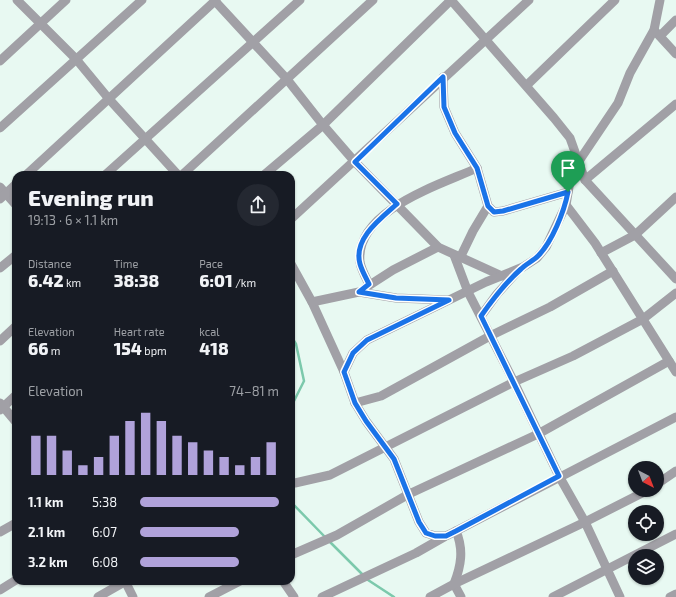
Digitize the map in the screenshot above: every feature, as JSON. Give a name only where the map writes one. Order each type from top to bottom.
[{"type":"street","points":[[17,0],[76,59],[108,99],[174,171]]},
{"type":"street","points":[[0,61],[66,0]]},
{"type":"street","points":[[0,128],[142,0]]},
{"type":"street","points":[[30,171],[215,0],[252,44],[286,78],[323,125],[355,162],[438,247],[502,276]]},
{"type":"street","points":[[109,171],[300,0]]},
{"type":"street","points":[[186,171],[286,78],[373,0]]},
{"type":"street","points":[[269,171],[323,125],[451,0],[527,85],[570,138],[585,180],[676,279]]},
{"type":"street","points":[[295,215],[355,162],[443,77],[528,0]]},
{"type":"street","points":[[527,85],[615,0]]},
{"type":"street","points":[[660,0],[657,33],[676,54]]},
{"type":"street","points":[[344,372],[353,353],[367,340],[449,300],[523,267],[537,258],[546,247],[566,205],[570,181],[579,161],[618,103],[630,73],[657,33],[676,20]]},
{"type":"street","points":[[443,77],[444,107],[455,133],[477,168],[488,206],[494,212],[503,211],[568,192]]},
{"type":"street","points":[[585,180],[676,104]]},
{"type":"street","points":[[369,284],[360,263],[360,249],[366,233],[397,204],[477,168]]},
{"type":"street","points":[[12,187],[2,193],[12,202]]},
{"type":"street","points":[[601,253],[635,235],[676,197]]},
{"type":"street","points":[[566,205],[613,271],[676,372]]},
{"type":"street","points":[[488,206],[457,256],[468,292],[514,382],[559,476],[585,522],[620,597]]},
{"type":"street","points":[[359,292],[369,284],[438,247]]},
{"type":"street","points":[[0,268],[12,258]]},
{"type":"street","points":[[481,316],[507,282],[523,267]]},
{"type":"street","points":[[295,271],[312,302],[344,372],[355,403],[366,421],[394,459],[419,522],[426,533],[435,536],[446,536]]},
{"type":"street","points":[[355,403],[381,396],[490,336],[550,307],[613,271]]},
{"type":"street","points":[[312,302],[359,292],[396,298],[449,300]]},
{"type":"street","points":[[296,483],[330,475],[514,382],[573,356],[643,319],[676,293]]},
{"type":"street","points":[[0,341],[12,330]]},
{"type":"street","points":[[295,553],[337,535],[409,494],[538,434],[669,361]]},
{"type":"street","points":[[12,398],[1,406],[12,418]]},
{"type":"street","points":[[322,597],[416,553],[559,476],[620,447],[676,417]]},
{"type":"street","points":[[664,479],[676,471]]},
{"type":"street","points":[[430,597],[634,497]]},
{"type":"street","points":[[0,532],[12,525]]},
{"type":"street","points":[[456,531],[460,540],[461,556],[460,568],[454,584],[461,597]]},
{"type":"street","points":[[554,597],[676,534]]},
{"type":"street","points":[[0,590],[12,582]]},
{"type":"street","points":[[98,597],[118,585]]},
{"type":"street","points":[[127,585],[133,597]]},
{"type":"street","points":[[209,597],[232,585]]},
{"type":"street","points":[[286,585],[294,597]]},
{"type":"street","points":[[670,597],[676,594]]},
{"type":"waterway","points":[[295,342],[304,381],[295,399]]},
{"type":"waterway","points":[[295,506],[326,538]]},
{"type":"waterway","points":[[329,541],[368,580],[394,597]]},
{"type":"route","points":[[443,77],[444,107],[455,133],[477,168],[488,206],[494,212],[503,211],[568,192],[566,205],[546,247],[537,258],[523,267],[507,282],[481,316],[559,476],[446,536],[435,536],[426,533],[419,522],[394,459],[366,421],[355,403],[344,372],[353,353],[367,340],[413,319],[449,300],[396,298],[359,292],[369,284],[360,263],[360,249],[366,233],[378,220],[397,204],[355,162],[443,77]]}]
